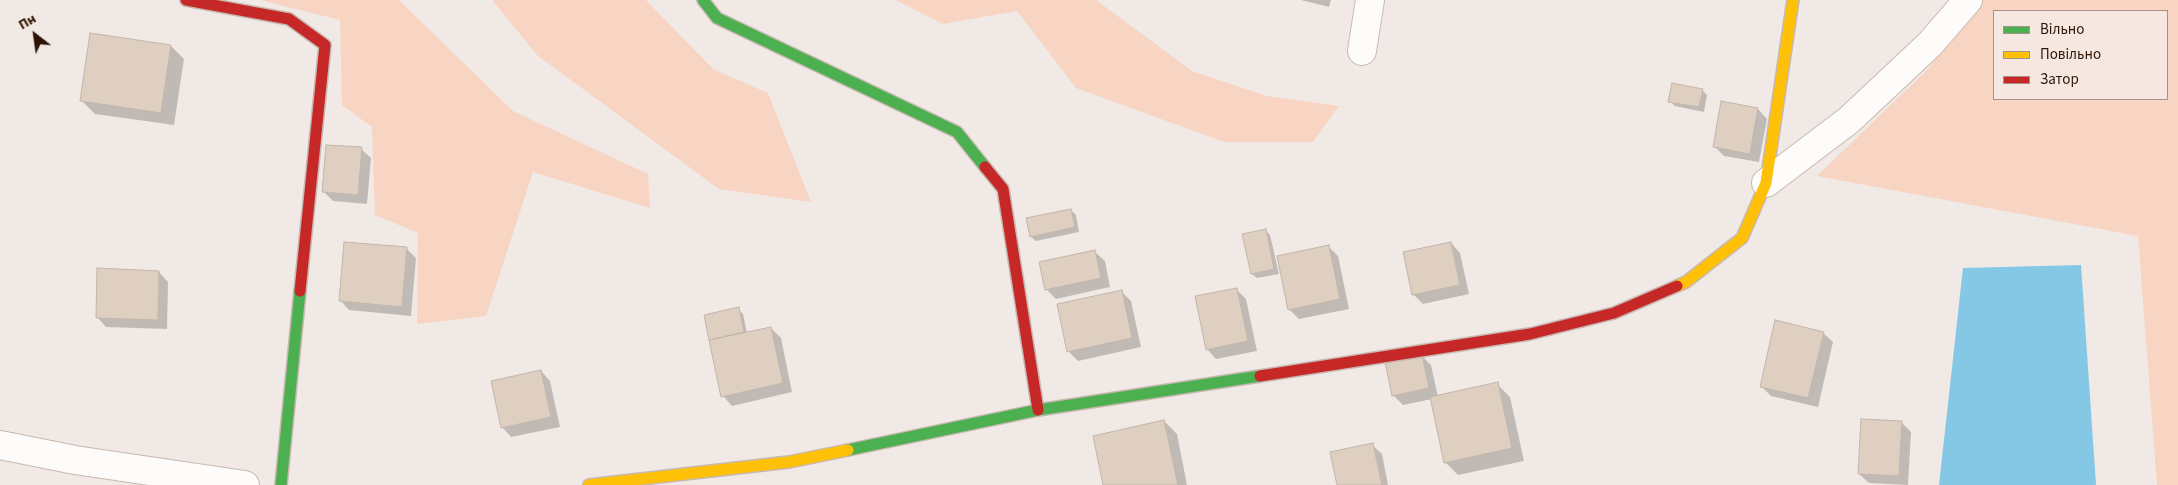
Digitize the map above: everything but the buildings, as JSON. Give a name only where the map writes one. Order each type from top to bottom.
[{"type":"street","points":[[186,0],[289,19],[325,45],[282,485]]},
{"type":"street","points":[[703,0],[717,18],[956,132],[1003,188],[1038,410]]},
{"type":"street","points":[[1362,51],[1370,0]]},
{"type":"street","points":[[589,485],[789,462],[1038,410],[1530,334],[1614,313],[1686,282],[1742,238],[1766,183],[1793,0]]},
{"type":"street","points":[[1766,183],[1849,120],[1930,44],[1968,0]]},
{"type":"street","points":[[0,445],[75,460],[246,485]]},
{"type":"shaded area","points":[[260,0],[399,0],[513,111],[648,174],[650,208],[533,172],[486,316],[417,324],[418,233],[375,215],[372,127],[342,105],[340,20]]},
{"type":"shaded area","points":[[492,0],[646,0],[713,69],[768,93],[811,202],[719,189],[538,56]]},
{"type":"shaded area","points":[[896,0],[1096,0],[1192,71],[1267,96],[1339,106],[1313,142],[1224,142],[1076,88],[1017,11],[943,24]]},
{"type":"shaded area","points":[[1982,0],[2178,0],[2178,485],[2157,485],[2138,236],[1817,176],[1928,69]]},
{"type":"water","points":[[2081,265],[2096,485],[1939,485],[1963,268]]},
{"type":"traffic: fast","points":[[703,0],[717,18],[957,132],[985,167]]},
{"type":"traffic: fast","points":[[281,485],[300,291]]},
{"type":"traffic: fast","points":[[848,450],[1038,410],[1260,376]]},
{"type":"traffic: slow","points":[[1677,286],[1686,282],[1742,238],[1766,183],[1793,0]]},
{"type":"traffic: slow","points":[[589,485],[789,462],[848,450]]},
{"type":"traffic: jam","points":[[186,0],[289,19],[325,45],[300,291]]},
{"type":"traffic: jam","points":[[985,167],[1003,189],[1038,410]]},
{"type":"traffic: jam","points":[[1260,376],[1530,334],[1614,313],[1677,286]]}]
